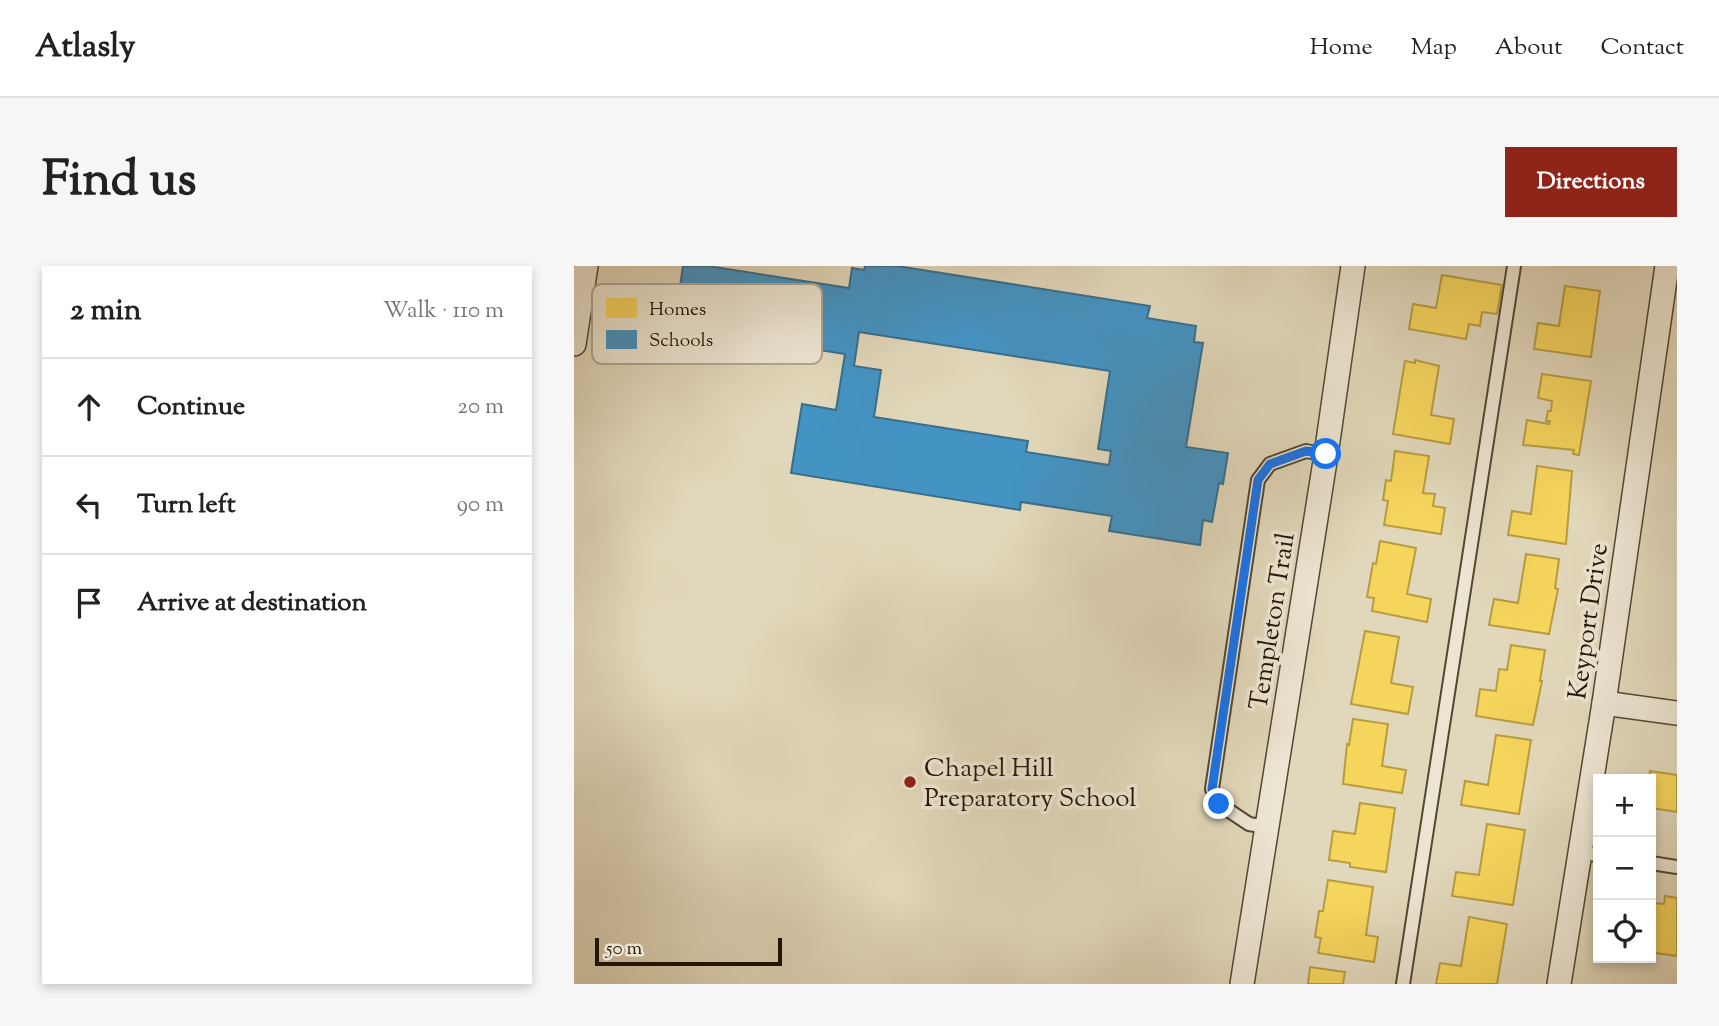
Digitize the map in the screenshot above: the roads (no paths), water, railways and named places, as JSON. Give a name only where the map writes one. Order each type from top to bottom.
[{"type":"street","points":[[574,344],[586,266]]},
{"type":"street","name":"Templeton Trail","points":[[1242,984],[1353,266]]},
{"type":"street","name":"Keyport Drive","points":[[1559,984],[1589,854],[1604,703],[1667,266]]},
{"type":"street","points":[[1604,703],[1677,713]]},
{"type":"lane","points":[[1404,984],[1514,266]]},
{"type":"lane","points":[[1267,827],[1249,824],[1219,804],[1212,789],[1258,480],[1270,464],[1306,451],[1326,454]]},
{"type":"lane","points":[[1656,864],[1677,867]]},
{"type":"place","name":"Chapel Hill Preparatory School","points":[[910,782]]}]
